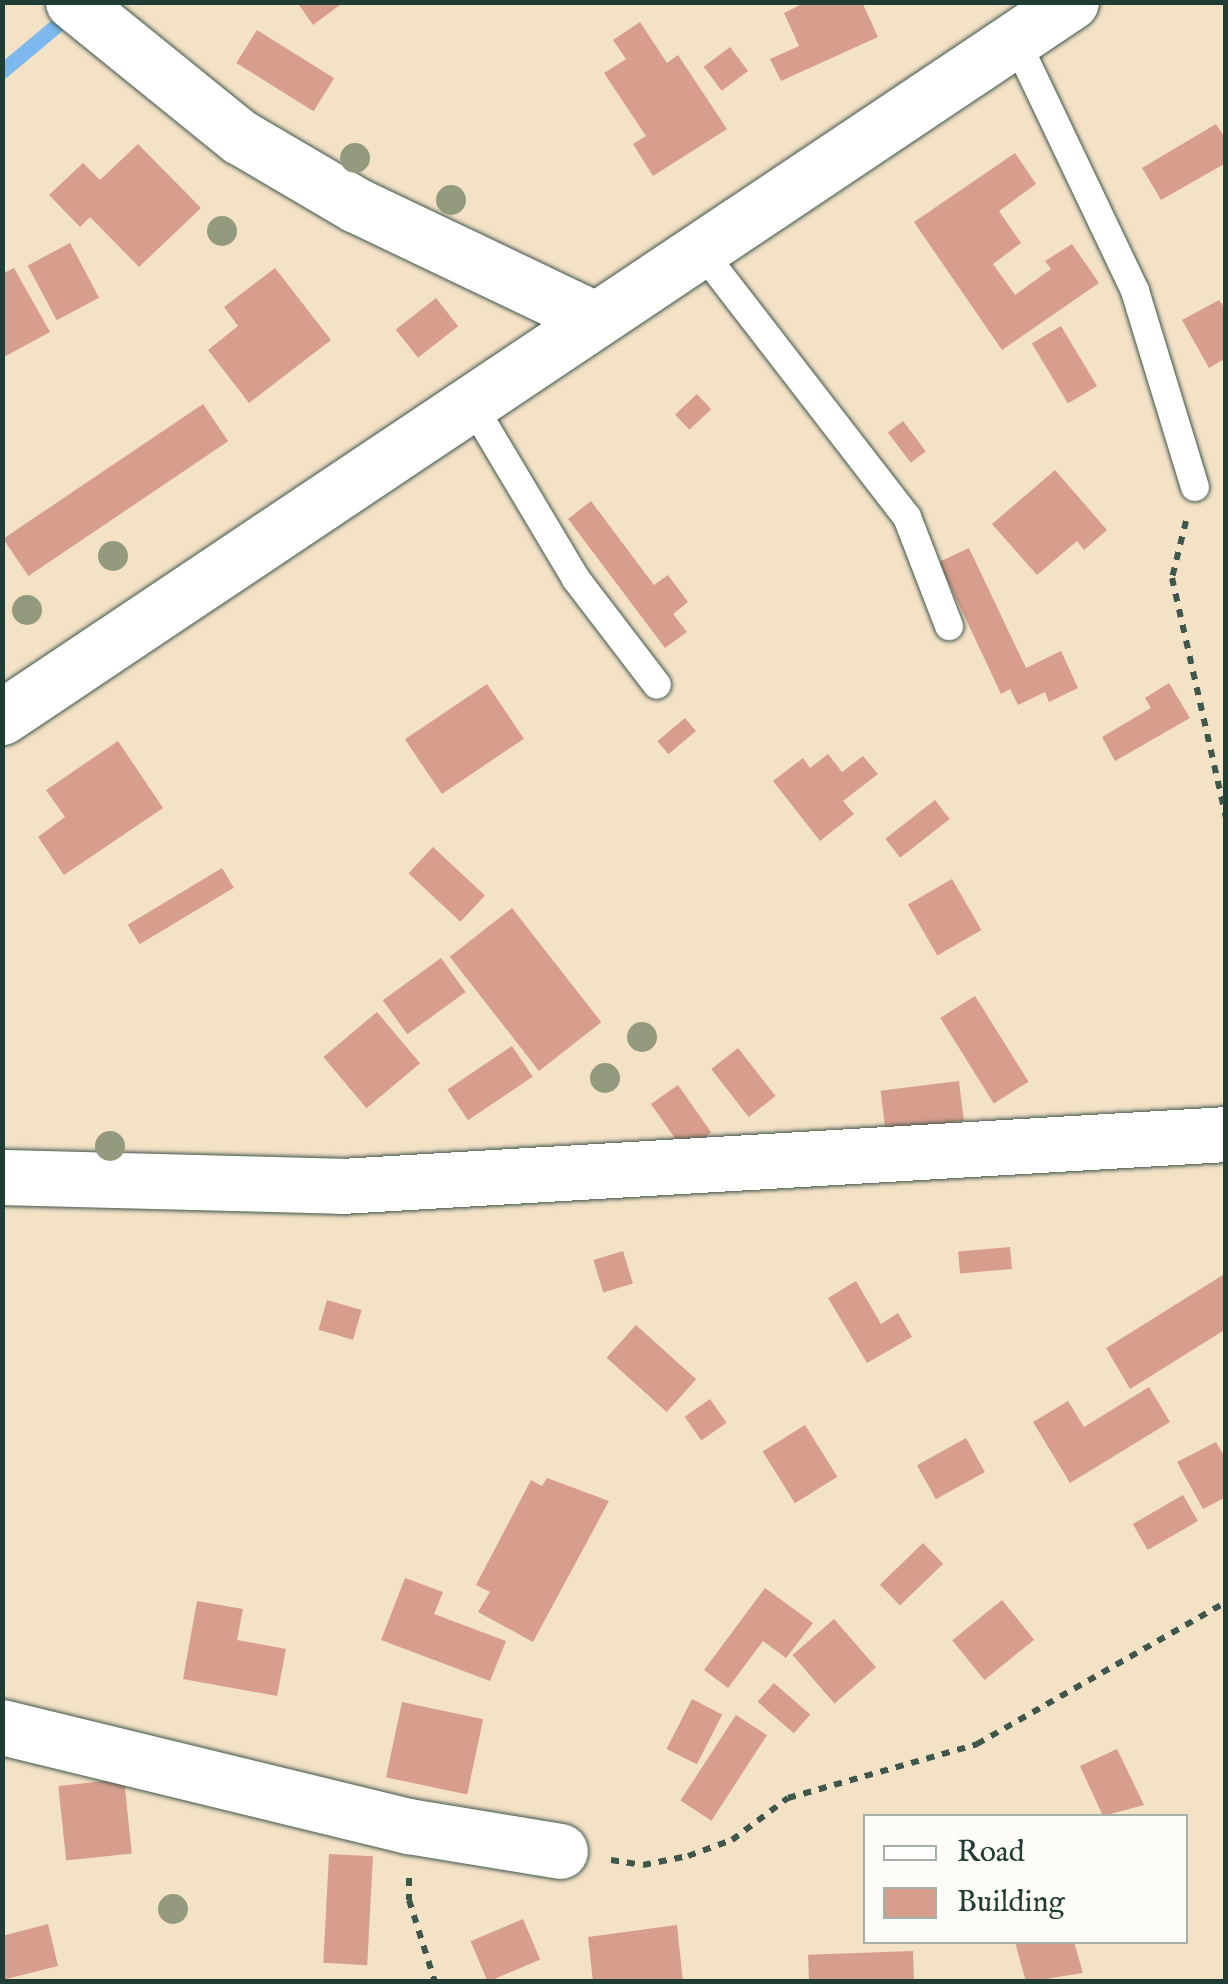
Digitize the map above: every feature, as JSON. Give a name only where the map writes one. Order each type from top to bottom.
[{"type":"street","points":[[74,2],[240,137],[356,205],[594,318]]},
{"type":"street","points":[[2,717],[1071,2]]},
{"type":"street","points":[[2,1176],[342,1186],[1226,1134]]},
{"type":"street","points":[[2,1727],[409,1826],[560,1851]]},
{"type":"lane","points":[[1016,41],[1135,291],[1195,487]]},
{"type":"lane","points":[[699,248],[907,517],[949,626]]},
{"type":"lane","points":[[470,401],[576,579],[657,685]]},
{"type":"path","points":[[1195,487],[1172,578],[1226,817]]},
{"type":"path","points":[[560,1851],[642,1865],[688,1856],[732,1840],[788,1798],[977,1744],[1226,1602]]},
{"type":"path","points":[[409,1826],[409,1900],[435,1982]]},
{"type":"building","points":[[297,2],[344,2],[313,25]]},
{"type":"building","points":[[806,2],[862,2],[878,37],[781,81],[770,59],[799,46],[784,13]]},
{"type":"building","points":[[640,22],[667,63],[678,55],[727,129],[653,176],[633,144],[646,136],[604,73],[626,59],[613,40]]},
{"type":"building","points":[[257,30],[334,78],[314,111],[236,63]]},
{"type":"building","points":[[730,47],[748,71],[722,91],[704,67]]},
{"type":"building","points":[[1216,124],[1226,139],[1226,163],[1161,200],[1142,168]]},
{"type":"building","points":[[138,144],[201,208],[139,267],[90,217],[80,227],[49,195],[83,163],[100,180]]},
{"type":"building","points":[[1015,153],[1036,184],[999,211],[1021,243],[993,264],[1015,295],[1051,269],[1045,261],[1072,244],[1099,283],[1002,350],[914,222]]},
{"type":"building","points":[[70,243],[99,298],[57,320],[28,266]]},
{"type":"building","points":[[14,268],[50,332],[2,358],[2,274]]},
{"type":"building","points":[[275,268],[331,340],[249,403],[208,350],[238,326],[224,307]]},
{"type":"building","points":[[436,298],[458,326],[418,358],[396,329]]},
{"type":"building","points":[[1219,300],[1226,310],[1226,367],[1222,360],[1209,368],[1182,320]]},
{"type":"building","points":[[1061,326],[1097,386],[1068,404],[1032,344]]},
{"type":"building","points":[[697,394],[711,409],[689,430],[675,414]]},
{"type":"building","points":[[203,404],[228,441],[28,576],[3,539]]},
{"type":"building","points":[[903,421],[926,451],[911,463],[888,432]]},
{"type":"building","points":[[1055,470],[1107,530],[1084,550],[1077,541],[1037,575],[992,524]]},
{"type":"building","points":[[591,501],[654,585],[668,575],[688,602],[673,614],[687,632],[665,648],[568,519]]},
{"type":"building","points":[[969,548],[1026,668],[1061,651],[1078,688],[1049,702],[1045,692],[1018,705],[1010,689],[1001,694],[939,562]]},
{"type":"building","points":[[1169,683],[1190,718],[1115,761],[1102,737],[1151,708],[1145,698]]},
{"type":"building","points":[[487,684],[524,739],[442,794],[405,739]]},
{"type":"building","points":[[685,718],[696,731],[668,754],[657,741]]},
{"type":"building","points":[[118,741],[163,808],[64,875],[38,837],[65,817],[46,790]]},
{"type":"building","points":[[828,754],[842,772],[863,756],[878,774],[843,801],[854,814],[820,841],[773,781],[803,758],[810,768]]},
{"type":"building","points":[[935,800],[950,819],[900,858],[885,839]]},
{"type":"building","points":[[433,847],[485,895],[460,922],[408,873]]},
{"type":"building","points":[[222,868],[234,888],[140,944],[128,925]]},
{"type":"building","points":[[952,879],[982,930],[937,956],[908,905]]},
{"type":"building","points":[[512,908],[601,1022],[539,1071],[450,957]]},
{"type":"building","points":[[441,958],[466,992],[407,1034],[383,1000]]},
{"type":"building","points":[[975,996],[1029,1082],[994,1103],[940,1018]]},
{"type":"building","points":[[377,1012],[420,1063],[366,1108],[323,1057]]},
{"type":"building","points":[[512,1046],[533,1077],[468,1120],[447,1090]]},
{"type":"building","points":[[738,1048],[776,1096],[749,1117],[711,1069]]},
{"type":"building","points":[[959,1081],[964,1121],[885,1130],[881,1091]]},
{"type":"building","points":[[678,1085],[711,1133],[684,1151],[651,1104]]},
{"type":"building","points":[[1010,1247],[1012,1269],[960,1273],[958,1252]]},
{"type":"building","points":[[623,1251],[633,1284],[603,1293],[593,1260]]},
{"type":"building","points":[[1226,1273],[1226,1329],[1130,1389],[1106,1348]]},
{"type":"building","points":[[856,1281],[881,1324],[898,1313],[912,1337],[867,1363],[828,1298]]},
{"type":"building","points":[[327,1300],[362,1310],[353,1340],[318,1330]]},
{"type":"building","points":[[636,1325],[696,1379],[667,1412],[607,1358]]},
{"type":"building","points":[[1149,1387],[1170,1422],[1070,1483],[1033,1422],[1068,1401],[1084,1427]]},
{"type":"building","points":[[710,1399],[727,1423],[701,1441],[685,1417]]},
{"type":"building","points":[[805,1425],[837,1477],[795,1503],[763,1451]]},
{"type":"building","points":[[966,1438],[985,1472],[936,1499],[917,1465]]},
{"type":"building","points":[[1216,1442],[1226,1459],[1226,1497],[1203,1509],[1177,1462]]},
{"type":"building","points":[[547,1478],[609,1501],[533,1642],[478,1612],[490,1592],[476,1585],[531,1480],[542,1486]]},
{"type":"building","points":[[1183,1495],[1198,1521],[1148,1550],[1133,1524]]},
{"type":"building","points":[[923,1543],[943,1564],[900,1606],[880,1585]]},
{"type":"building","points":[[405,1578],[443,1592],[434,1614],[506,1641],[490,1681],[381,1640]]},
{"type":"building","points":[[765,1588],[813,1623],[786,1658],[763,1641],[728,1688],[704,1670]]},
{"type":"building","points":[[1002,1600],[1034,1640],[984,1680],[952,1640]]},
{"type":"building","points":[[197,1601],[243,1609],[237,1640],[286,1649],[277,1696],[183,1679]]},
{"type":"building","points":[[834,1619],[876,1667],[834,1703],[792,1655]]},
{"type":"building","points":[[774,1683],[810,1714],[794,1733],[758,1702]]},
{"type":"building","points":[[692,1699],[722,1714],[697,1764],[667,1749]]},
{"type":"building","points":[[402,1702],[483,1719],[467,1795],[386,1777]]},
{"type":"building","points":[[736,1715],[767,1735],[711,1821],[680,1801]]},
{"type":"building","points":[[1117,1749],[1144,1805],[1102,1814],[1080,1766]]},
{"type":"building","points":[[124,1779],[132,1854],[66,1860],[58,1786]]},
{"type":"building","points":[[329,1854],[373,1856],[367,1965],[323,1963]]},
{"type":"building","points":[[523,1919],[540,1960],[488,1982],[471,1941]]},
{"type":"building","points":[[48,1924],[58,1966],[2,1980],[2,1936]]},
{"type":"building","points":[[677,1925],[683,1982],[593,1982],[588,1937]]},
{"type":"building","points":[[1016,1944],[1075,1944],[1083,1973],[1026,1982]]},
{"type":"building","points":[[913,1951],[914,1982],[809,1982],[808,1955]]},
{"type":"waterway","points":[[2,71],[71,13]]}]
